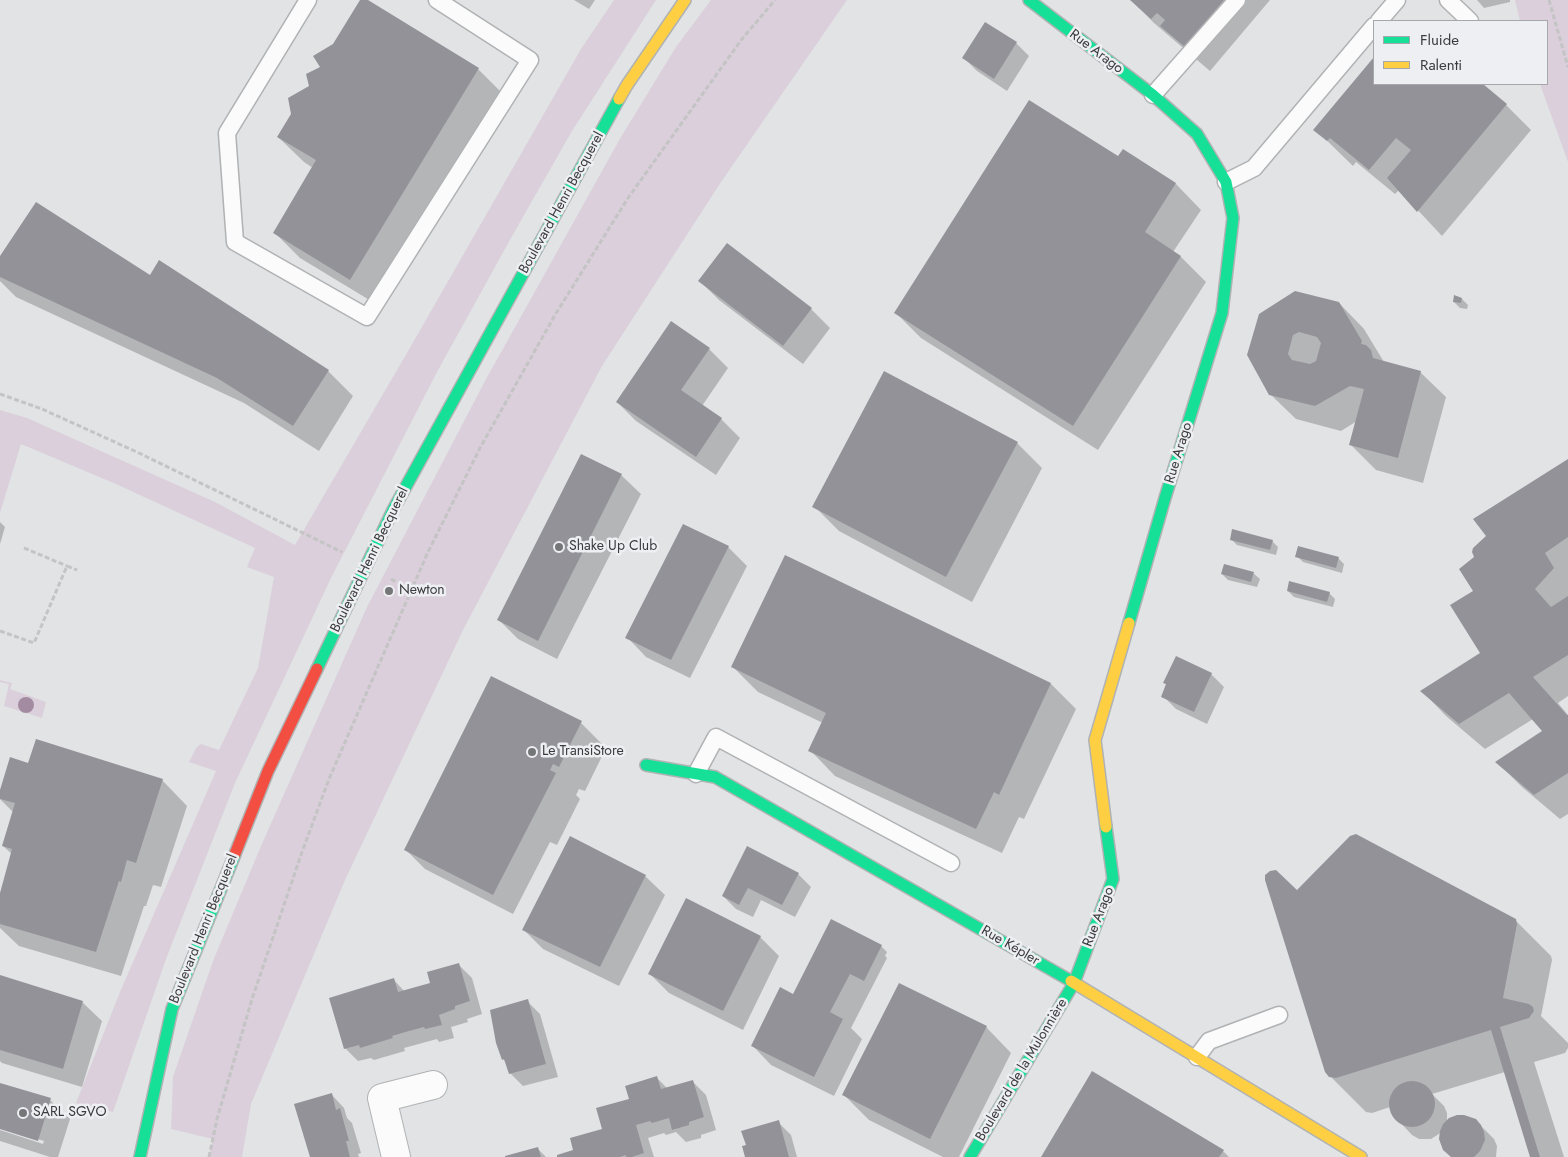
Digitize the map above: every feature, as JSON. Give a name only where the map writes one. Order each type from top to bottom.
[{"type":"street","name":"Boulevard Henri Becquerel","points":[[140,1157],[172,1009],[268,771],[393,510],[623,94],[685,0]]},
{"type":"street","name":"Rue Arago","points":[[1029,0],[1153,95],[1196,134],[1226,182],[1233,218],[1222,313],[1165,498],[1095,740],[1113,879],[1074,983]]},
{"type":"street","name":"Rue Képler","points":[[646,765],[714,777],[1074,983],[1361,1157]]},
{"type":"street","name":"Boulevard de la Mulonnière","points":[[970,1157],[1074,983]]},
{"type":"street","points":[[396,1157],[382,1098],[433,1085]]},
{"type":"lane","points":[[308,0],[227,133],[235,242],[368,317],[530,60],[437,0]]},
{"type":"lane","points":[[1153,95],[1237,0]]},
{"type":"lane","points":[[1379,20],[1396,0]]},
{"type":"lane","points":[[1448,0],[1469,20]]},
{"type":"lane","points":[[1226,182],[1254,168],[1373,27]]},
{"type":"lane","points":[[696,774],[716,737],[951,863]]},
{"type":"lane","points":[[1197,1057],[1210,1041],[1279,1015]]},
{"type":"path","points":[[209,1157],[217,1119],[252,999],[302,852],[329,779],[428,552],[480,448],[555,315],[628,198],[742,39],[775,0]]},
{"type":"path","points":[[1550,0],[1568,67]]},
{"type":"path","points":[[0,394],[42,409],[139,453],[366,565],[411,590]]},
{"type":"path","points":[[24,548],[77,570]]},
{"type":"path","points":[[0,631],[34,643],[67,566]]},
{"type":"shaded area","points":[[614,0],[656,0],[572,131],[511,238],[437,372],[331,578],[235,783],[166,959],[113,1112],[76,1103],[120,992],[216,771],[189,762],[196,748],[201,744],[219,750],[258,668],[274,577],[247,567],[255,548],[116,484],[21,444],[0,513],[0,410],[27,418],[215,502],[295,545],[581,49]]},
{"type":"shaded area","points":[[711,0],[847,0],[721,182],[602,366],[463,630],[345,880],[251,1104],[242,1157],[209,1157],[213,1139],[171,1129],[173,1077],[213,961],[261,846],[367,607],[485,381],[621,137],[676,47]]},
{"type":"shaded area","points":[[1515,0],[1568,0],[1568,162],[1540,85],[1548,85],[1548,20],[1520,20]]},
{"type":"shaded area","points":[[0,680],[12,683],[10,689],[46,702],[42,718],[4,706],[9,684],[0,682]]},
{"type":"building","points":[[360,0],[368,0],[479,68],[350,280],[273,233],[316,160],[277,137],[291,114],[288,98],[309,86],[306,74],[320,67],[313,56],[333,44]]},
{"type":"building","points":[[1130,0],[1224,0],[1185,47],[1160,26],[1165,20],[1157,13],[1151,19]]},
{"type":"building","points":[[985,22],[1017,42],[994,79],[962,58]]},
{"type":"building","points":[[1373,58],[1373,85],[1484,85],[1507,104],[1417,212],[1387,178],[1411,150],[1396,138],[1369,170],[1330,138],[1327,141],[1313,130]]},
{"type":"building","points":[[1029,100],[1118,156],[1123,149],[1176,183],[1145,232],[1181,256],[1073,426],[894,313]]},
{"type":"building","points":[[36,202],[150,275],[159,260],[329,370],[293,426],[217,378],[0,277],[0,256]]},
{"type":"building","points":[[727,243],[812,308],[783,346],[698,281]]},
{"type":"building","points":[[1295,291],[1339,302],[1362,341],[1361,344],[1366,345],[1371,350],[1373,358],[1421,371],[1398,458],[1349,445],[1364,389],[1350,386],[1315,406],[1269,395],[1247,355],[1259,314]],"holes":[[[1299,332],[1317,337],[1321,343],[1316,361],[1310,364],[1292,360],[1288,354],[1293,335]]]},
{"type":"building","points":[[1454,295],[1462,298],[1461,303],[1453,302]]},
{"type":"building","points":[[671,321],[710,348],[681,390],[722,418],[696,457],[616,402]]},
{"type":"building","points":[[884,371],[1018,442],[946,577],[812,507]]},
{"type":"building","name":"Shake Up Club","points":[[581,454],[622,474],[538,641],[497,620]]},
{"type":"building","points":[[1568,459],[1568,537],[1545,553],[1554,568],[1535,589],[1551,607],[1568,596],[1568,655],[1533,677],[1568,715],[1568,773],[1534,795],[1495,762],[1542,731],[1509,693],[1459,724],[1420,691],[1480,653],[1450,605],[1473,591],[1459,569],[1474,557],[1473,548],[1486,536],[1473,519]]},
{"type":"building","points":[[683,524],[729,546],[671,660],[625,638]]},
{"type":"building","points":[[1232,529],[1273,540],[1270,550],[1230,540]]},
{"type":"building","points":[[1298,546],[1339,557],[1336,568],[1295,557]]},
{"type":"building","points":[[785,555],[1051,683],[999,795],[994,792],[976,829],[808,751],[826,713],[731,667]]},
{"type":"building","points":[[1224,564],[1254,572],[1251,582],[1221,574]]},
{"type":"building","points":[[1289,581],[1330,592],[1327,602],[1287,591]]},
{"type":"building","points":[[1176,656],[1212,673],[1194,712],[1161,697],[1166,684],[1163,683]]},
{"type":"building","points":[[491,676],[582,721],[559,767],[553,764],[550,770],[556,773],[493,895],[404,850]]},
{"type":"building","points":[[36,739],[163,779],[136,863],[127,860],[96,952],[0,924],[0,893],[12,849],[2,846],[15,803],[0,799],[0,790],[10,757],[28,763]]},
{"type":"building","points":[[1356,834],[1516,919],[1517,924],[1503,998],[1529,1004],[1533,1007],[1534,1011],[1529,1018],[1500,1027],[1540,1157],[1530,1157],[1491,1030],[1336,1078],[1329,1077],[1325,1072],[1265,875],[1270,871],[1276,870],[1297,890],[1350,836]]},
{"type":"building","points":[[570,836],[646,875],[600,967],[522,930]]},
{"type":"building","points":[[747,846],[799,873],[782,905],[748,888],[739,905],[722,896]]},
{"type":"building","points":[[686,898],[761,936],[723,1011],[648,974]]},
{"type":"building","points":[[831,919],[882,945],[864,981],[850,974],[830,1012],[843,1019],[814,1077],[751,1046],[780,987],[793,994]]},
{"type":"building","points":[[459,963],[470,1001],[455,1006],[455,1009],[439,1015],[442,1025],[409,1031],[360,1048],[359,1045],[344,1049],[329,998],[394,978],[398,992],[430,983],[427,972]]},
{"type":"building","points":[[0,975],[83,1001],[63,1069],[0,1050]]},
{"type":"building","points":[[899,983],[987,1026],[930,1139],[842,1095]]},
{"type":"building","points":[[528,999],[546,1064],[509,1074],[496,1043],[490,1010]]},
{"type":"building","points":[[1092,1071],[1224,1150],[1219,1157],[1041,1157]]},
{"type":"building","points":[[657,1076],[661,1089],[693,1080],[704,1117],[689,1122],[689,1125],[672,1130],[669,1118],[636,1125],[644,1153],[632,1157],[626,1157],[626,1155],[620,1157],[557,1157],[557,1155],[573,1150],[570,1138],[602,1129],[596,1108],[629,1099],[625,1086]]},
{"type":"building","points":[[1412,1081],[1425,1085],[1431,1091],[1435,1104],[1431,1117],[1425,1123],[1412,1127],[1399,1123],[1393,1117],[1389,1104],[1393,1091],[1399,1085]]},
{"type":"building","name":"SARL SGVO","points":[[0,1083],[51,1098],[38,1141],[0,1129]]},
{"type":"building","points":[[332,1093],[336,1110],[340,1108],[349,1141],[346,1141],[350,1157],[310,1157],[294,1104]]},
{"type":"building","points":[[1457,1115],[1476,1119],[1484,1132],[1485,1140],[1480,1151],[1474,1157],[1451,1157],[1443,1150],[1439,1139],[1440,1131],[1443,1124],[1449,1118]]},
{"type":"building","points":[[779,1120],[789,1157],[745,1157],[742,1146],[746,1145],[741,1131]]},
{"type":"building","points":[[538,1147],[541,1157],[505,1157],[505,1156]]},
{"type":"traffic: fast","points":[[1029,0],[1153,95],[1197,134],[1226,182],[1233,218],[1222,313],[1129,623]]},
{"type":"traffic: fast","points":[[317,669],[393,510],[619,99]]},
{"type":"traffic: fast","points":[[646,765],[715,777],[1071,981]]},
{"type":"traffic: fast","points":[[970,1157],[1074,983],[1113,879],[1106,827]]},
{"type":"traffic: fast","points":[[140,1157],[172,1009],[235,854]]},
{"type":"traffic: slow","points":[[619,99],[685,0]]},
{"type":"traffic: slow","points":[[1106,827],[1095,740],[1129,623]]},
{"type":"traffic: slow","points":[[1071,981],[1361,1157]]},
{"type":"traffic: jam","points":[[235,854],[268,771],[317,669]]},
{"type":"place","name":"Shake Up Club","points":[[559,547]]},
{"type":"place","name":"Newton","points":[[389,591]]},
{"type":"place","name":"Le TransiStore","points":[[532,752]]},
{"type":"place","name":"SARL SGVO","points":[[23,1113]]}]
